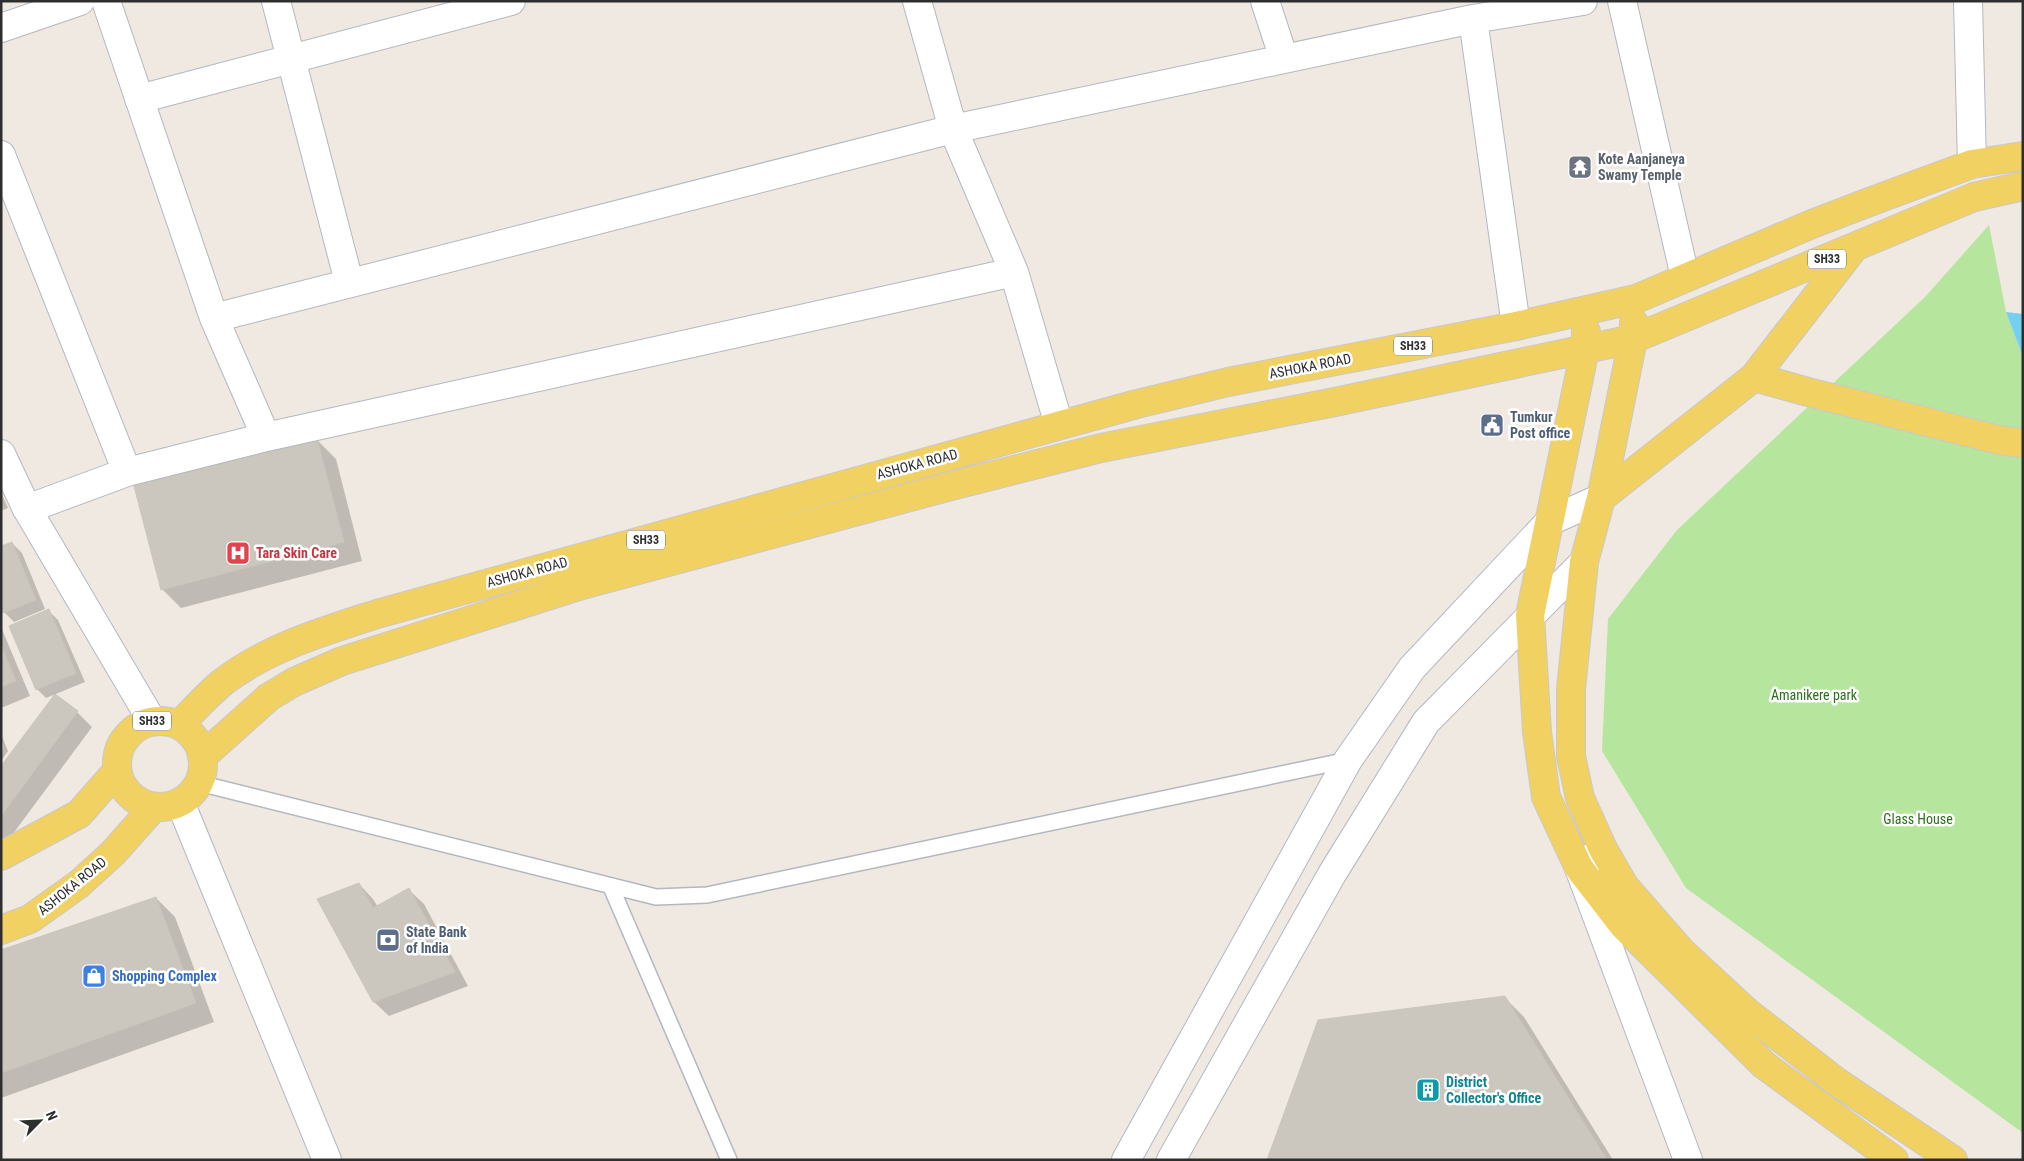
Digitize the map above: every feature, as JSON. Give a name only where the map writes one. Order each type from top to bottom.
[{"type":"main road","name":"SH33","points":[[1685,277],[1812,224],[1972,164],[2023,156]]},
{"type":"main road","name":"SH33","points":[[1633,339],[1974,197],[2023,186]]},
{"type":"main road","points":[[1601,498],[1754,377],[1854,248]]},
{"type":"main road","name":"ASHOKA ROAD","points":[[179,725],[223,682],[262,658],[320,632],[377,614],[1059,425],[1228,382],[1587,311],[1636,299],[1685,277]]},
{"type":"main road","points":[[1636,299],[1633,339],[1601,498],[1584,562],[1571,689],[1571,756],[1580,798],[1603,849],[1625,887],[1681,951],[1747,1012],[1837,1082],[1953,1160]]},
{"type":"main road","points":[[1587,311],[1585,349],[1530,615],[1537,732],[1546,797],[1580,868],[1623,925],[1764,1065],[1894,1160]]},
{"type":"main road","name":"ASHOKA ROAD","points":[[200,770],[269,697],[294,682],[342,661],[582,584],[950,486],[1101,448],[1335,402],[1633,339]]},
{"type":"main road","points":[[1754,377],[2003,441],[2023,443]]},
{"type":"main road","name":"SH33","points":[[117,771],[117,758],[121,745],[128,734],[139,725],[152,721],[166,721],[179,725],[190,733],[198,744],[200,770],[191,794],[167,804]]},
{"type":"main road","points":[[117,771],[120,782],[134,799],[167,804]]},
{"type":"main road","points":[[1,856],[78,814],[117,771]]},
{"type":"main road","name":"ASHOKA ROAD","points":[[1,930],[30,919],[79,884],[167,804]]},
{"type":"street","points":[[1,28],[80,1]]},
{"type":"street","points":[[106,1],[214,318],[266,437]]},
{"type":"street","points":[[276,1],[349,282]]},
{"type":"street","points":[[139,98],[512,1]]},
{"type":"street","points":[[917,1],[953,129],[1014,272],[1059,425]]},
{"type":"street","points":[[1265,1],[1284,59]]},
{"type":"street","points":[[214,318],[953,129],[1473,19],[1498,8],[1583,1]]},
{"type":"street","points":[[1622,1],[1685,277]]},
{"type":"street","points":[[1968,1],[1972,164]]},
{"type":"street","points":[[1473,19],[1516,326]]},
{"type":"street","points":[[1,155],[127,472]]},
{"type":"street","points":[[27,509],[127,472],[266,437],[1014,272]]},
{"type":"street","points":[[1,454],[27,509],[152,721]]},
{"type":"street","points":[[1126,1160],[1348,760],[1412,668],[1550,522],[1601,498]]},
{"type":"street","points":[[1170,1160],[1332,874],[1426,722],[1584,562]]},
{"type":"street","points":[[167,804],[327,1160]]},
{"type":"street","points":[[1603,849],[1580,868],[1688,1160]]},
{"type":"lane","points":[[200,770],[611,887],[656,897],[707,895],[1348,760]]},
{"type":"lane","points":[[611,887],[729,1160]]},
{"type":"green space","name":"Amanikere park","points":[[1989,225],[2006,312],[2023,357],[2023,1133],[1686,888],[1602,751],[1608,619],[1677,530],[1925,297]]},
{"type":"water","points":[[2006,312],[2023,314],[2023,357]]},
{"type":"building","points":[[317,439],[344,542],[161,590],[134,486]]},
{"type":"building","points":[[12,542],[36,600],[3,613],[1,608],[1,546]]},
{"type":"building","points":[[49,609],[76,673],[36,690],[9,626]]},
{"type":"building","points":[[1,645],[16,681],[1,687]]},
{"type":"building","points":[[55,694],[78,711],[1,816],[1,766]]},
{"type":"building","name":"State Bank of India","points":[[359,883],[373,908],[409,888],[455,972],[373,1002],[317,899]]},
{"type":"building","name":"Shopping Complex","points":[[156,897],[196,1003],[1,1073],[1,950]]},
{"type":"building","name":"District Collector's Office","points":[[1505,996],[1607,1160],[1267,1160],[1318,1020]]},
{"type":"place","name":"Kote Aanjaneya Swamy Temple","points":[[1580,167]]},
{"type":"place","name":"Tumkur Post office","points":[[1492,425]]},
{"type":"place","name":"Tara Skin Care","points":[[238,553]]},
{"type":"place","name":"State Bank of India","points":[[388,940]]},
{"type":"place","name":"Shopping Complex","points":[[94,976]]},
{"type":"place","name":"District Collector's Office","points":[[1428,1090]]},
{"type":"park label","name":"Glass House","points":[[1918,819]]}]
